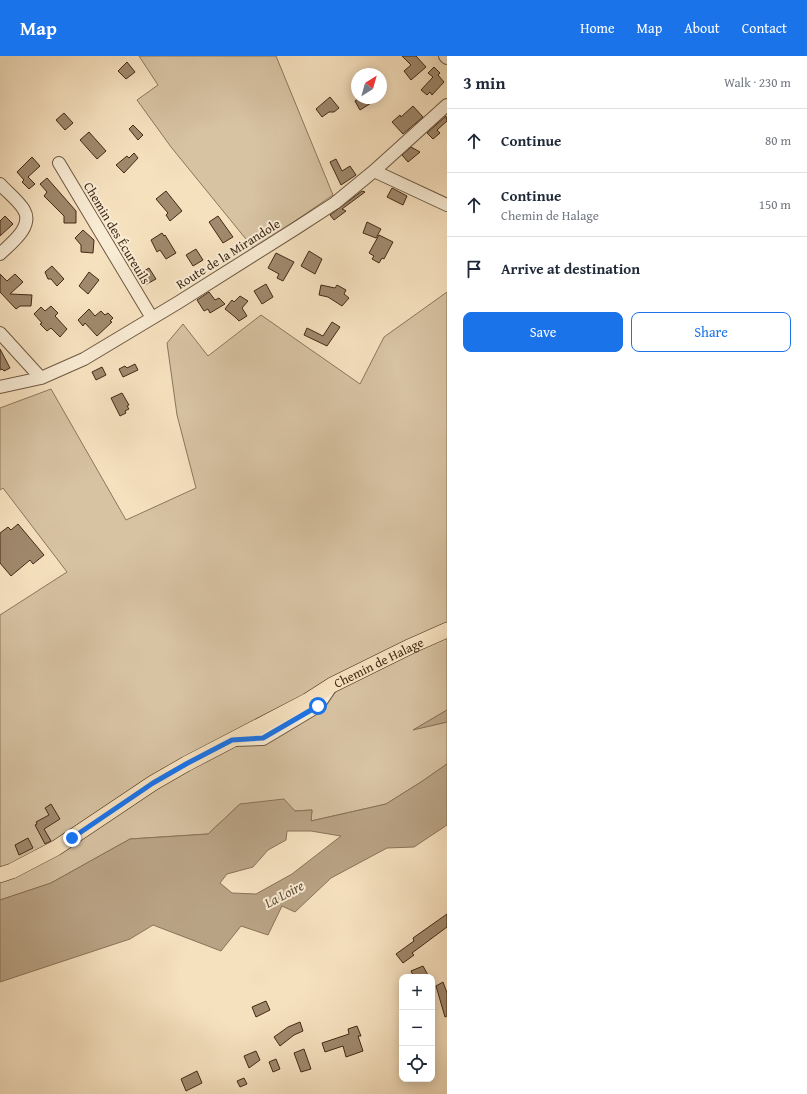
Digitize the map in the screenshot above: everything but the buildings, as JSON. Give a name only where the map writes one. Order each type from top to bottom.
[{"type":"main road","name":"Chemin de Halage","points":[[0,875],[12,871],[56,848],[153,783],[307,701],[332,685],[447,630]]},
{"type":"street","name":"Route de la Mirandole","points":[[0,387],[41,378],[84,359],[304,223],[335,202],[374,171],[447,105]]},
{"type":"street","name":"Chemin des Écureuils","points":[[59,163],[152,318]]},
{"type":"street","points":[[374,171],[447,205]]},
{"type":"street","points":[[0,184],[24,210],[26,218],[22,233],[0,254]]},
{"type":"street","points":[[0,333],[41,378]]},
{"type":"shaded area","points":[[139,56],[276,56],[333,195],[254,249],[171,147],[137,100],[158,85]]},
{"type":"shaded area","points":[[447,292],[447,710],[415,729],[447,722],[447,764],[386,804],[311,821],[312,810],[295,811],[240,804],[208,834],[130,839],[51,883],[0,900],[0,615],[67,572],[3,488],[0,490],[0,408],[51,389],[126,520],[196,488],[177,415],[167,343],[183,324],[208,356],[261,315],[360,384],[384,337]]},
{"type":"water","points":[[447,710],[447,722],[413,730]]},
{"type":"water","name":"La Loire","points":[[447,764],[447,825],[414,847],[387,848],[331,878],[295,912],[282,906],[268,935],[241,926],[221,951],[153,925],[130,939],[0,982],[0,900],[51,883],[130,839],[208,834],[240,804],[284,799],[295,811],[312,810],[311,821],[386,804]],"holes":[[[287,831],[311,831],[341,836],[292,874],[256,894],[232,893],[220,883],[227,874],[253,867],[268,850],[286,840]]]},
{"type":"route","points":[[72,838],[117,806],[186,764],[232,740],[263,738],[318,706]]}]
